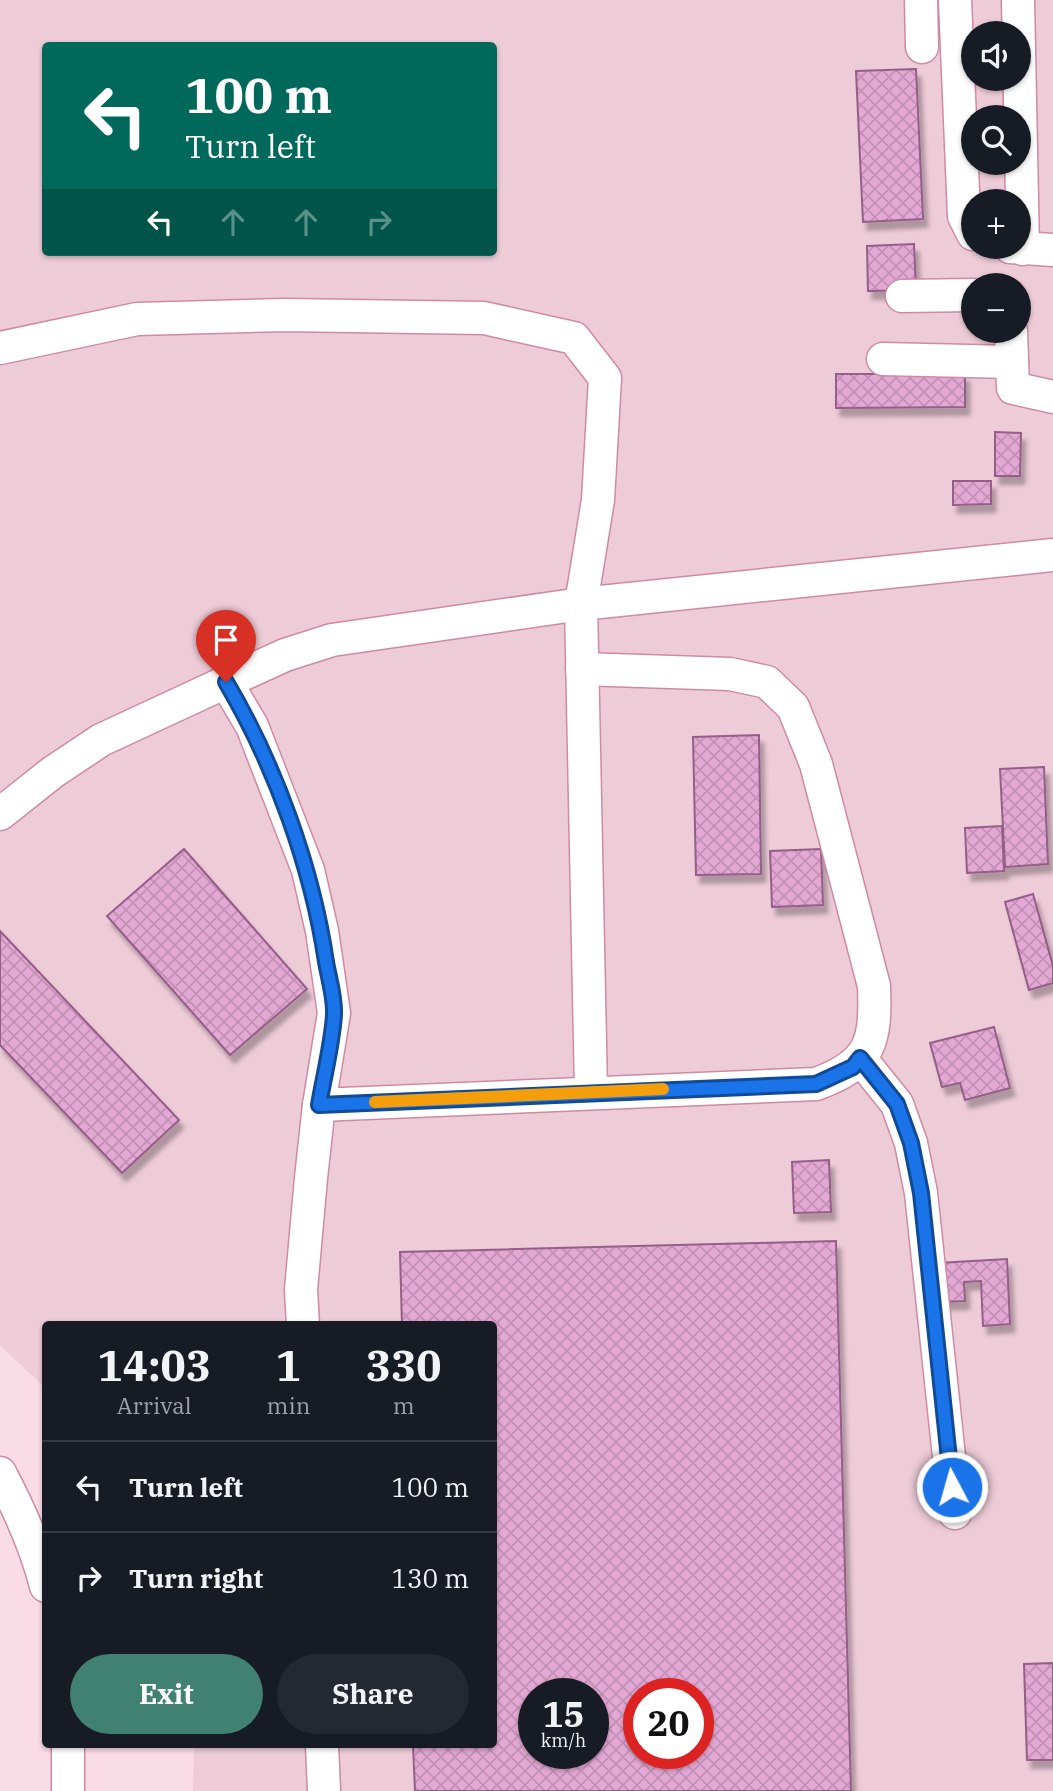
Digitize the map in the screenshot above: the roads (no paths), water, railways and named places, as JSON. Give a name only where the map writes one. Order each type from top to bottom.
[{"type":"street","points":[[921,0],[922,47]]},
{"type":"street","points":[[955,0],[963,189]]},
{"type":"street","points":[[1018,0],[1026,189]]},
{"type":"street","points":[[902,296],[961,295]]},
{"type":"street","points":[[0,348],[137,319],[285,315],[484,318],[575,338],[605,378],[598,500],[581,604],[592,1092]]},
{"type":"street","points":[[1011,343],[1013,388],[1053,397]]},
{"type":"street","points":[[883,359],[1012,362]]},
{"type":"street","points":[[0,814],[53,772],[101,740],[285,655],[332,640],[581,604],[1053,555]]},
{"type":"street","points":[[319,1105],[816,1084],[853,1067],[868,1048],[876,1023],[874,986],[816,764],[793,707],[767,682],[730,674],[582,669]]},
{"type":"street","points":[[226,682],[252,726],[303,857],[321,931],[334,1013],[319,1105],[301,1290],[303,1321]]},
{"type":"street","points":[[860,1058],[897,1104],[911,1143],[921,1193],[955,1513]]},
{"type":"street","points":[[0,1473],[17,1504],[42,1569]]},
{"type":"street","points":[[68,1748],[68,1791]]},
{"type":"street","points":[[323,1748],[324,1791]]}]
